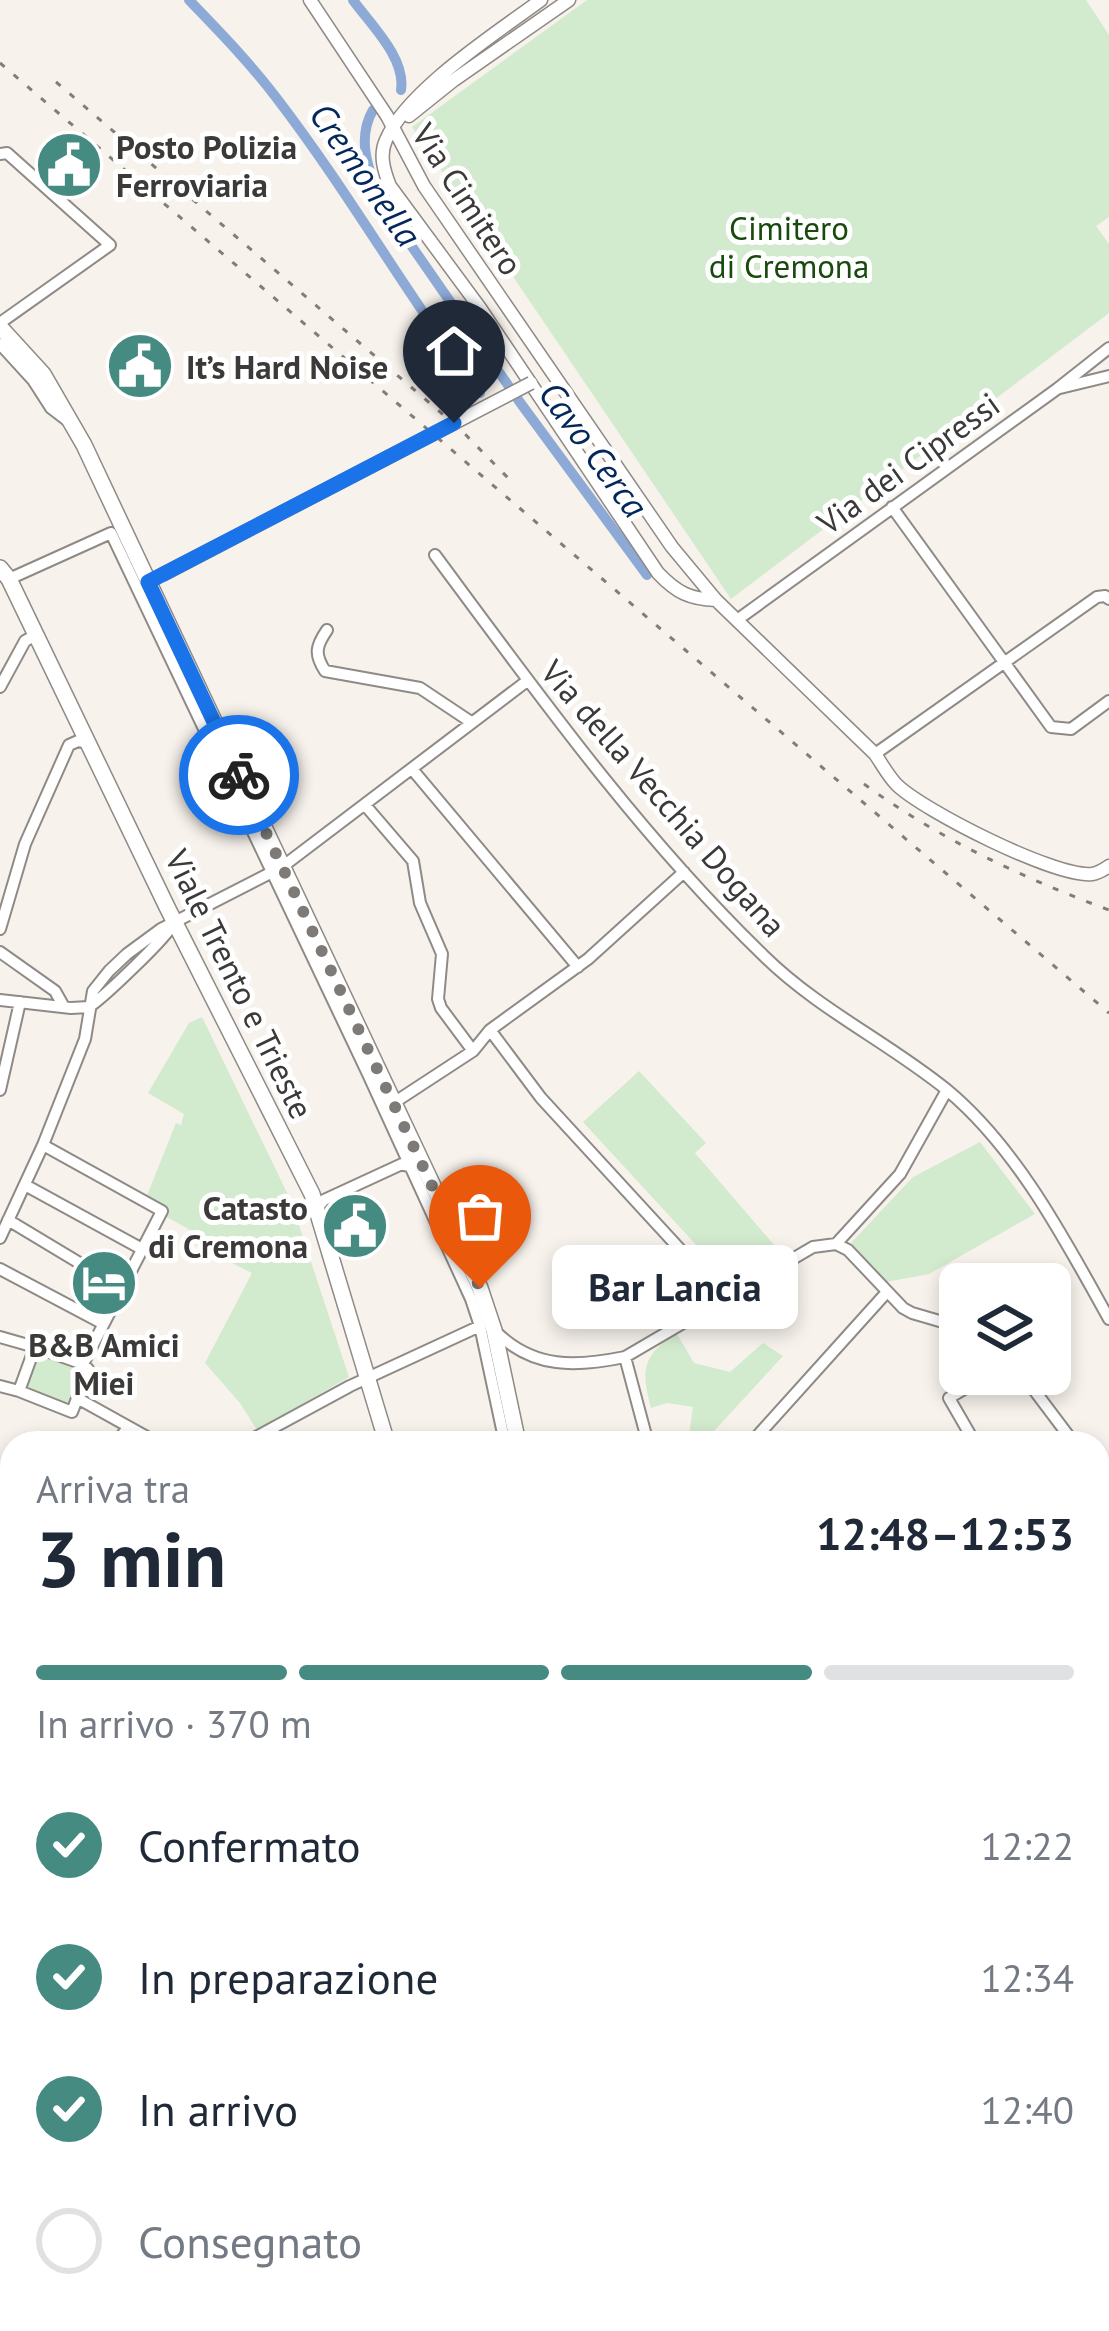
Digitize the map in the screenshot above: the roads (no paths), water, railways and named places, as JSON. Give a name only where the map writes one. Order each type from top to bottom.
[{"type":"main road","points":[[0,325],[43,374],[75,427],[100,495],[149,582],[276,870],[348,1005],[443,1207],[480,1288],[515,1431]]},
{"type":"main road","name":"Viale Trento e Trieste","points":[[5,573],[315,1201],[384,1431]]},
{"type":"street","points":[[310,0],[393,128]]},
{"type":"street","points":[[393,128],[440,75],[541,0]]},
{"type":"street","points":[[393,128],[568,0]]},
{"type":"street","name":"Via Cimitero","points":[[716,600],[691,599],[658,574],[531,383],[390,186],[382,154],[393,128],[424,186],[672,547],[716,600],[874,754],[895,783],[928,809],[1015,852],[1076,873],[1095,874],[1109,866]]},
{"type":"street","points":[[0,325],[110,245],[4,153]]},
{"type":"street","points":[[0,344],[51,408],[75,427]]},
{"type":"street","name":"Via dei Cipressi","points":[[736,620],[1109,348]]},
{"type":"street","points":[[1057,389],[1109,376]]},
{"type":"street","points":[[149,582],[531,383]]},
{"type":"street","points":[[892,507],[1051,727],[1071,729],[1109,701]]},
{"type":"street","points":[[5,573],[119,535]]},
{"type":"street","name":"Via della Vecchia Dogana","points":[[435,555],[527,681],[684,872],[762,954],[795,984],[947,1090],[982,1124],[1046,1208],[1109,1318]]},
{"type":"street","points":[[874,754],[1097,597],[1109,599]]},
{"type":"street","points":[[327,630],[317,644],[317,658],[325,671],[420,688],[471,722]]},
{"type":"street","points":[[0,687],[25,641],[36,635]]},
{"type":"street","points":[[0,1238],[85,1039],[93,991],[127,954],[175,921],[276,870],[527,681]]},
{"type":"street","points":[[0,929],[26,844],[68,745],[90,743]]},
{"type":"street","points":[[412,770],[578,967]]},
{"type":"street","points":[[365,805],[413,861],[420,903],[442,954],[438,999],[473,1051]]},
{"type":"street","points":[[276,870],[330,996],[487,1328],[503,1431]]},
{"type":"street","points":[[394,1102],[473,1051],[490,1030],[578,967],[684,872]]},
{"type":"street","points":[[0,952],[55,991],[64,1007]]},
{"type":"street","points":[[330,996],[348,1005]]},
{"type":"street","points":[[0,1000],[89,1006]]},
{"type":"street","points":[[0,1090],[20,1002]]},
{"type":"street","points":[[490,1030],[541,1097],[723,1301]]},
{"type":"street","points":[[368,1074],[371,1053]]},
{"type":"street","points":[[836,1244],[900,1174],[947,1090]]},
{"type":"street","points":[[44,1144],[162,1211],[83,1364]]},
{"type":"street","points":[[315,1201],[400,1159],[403,1151]]},
{"type":"street","points":[[315,1201],[402,1164],[410,1168]]},
{"type":"street","points":[[25,1185],[142,1249]]},
{"type":"street","points":[[422,1193],[443,1207]]},
{"type":"street","points":[[0,1198],[15,1206]]},
{"type":"street","points":[[8,1220],[121,1288]]},
{"type":"street","points":[[487,1328],[525,1355],[541,1360],[592,1364],[625,1358],[814,1247],[836,1244],[848,1250],[911,1313],[939,1321]]},
{"type":"street","points":[[0,1269],[102,1323]]},
{"type":"street","points":[[762,1431],[886,1292]]},
{"type":"street","points":[[270,1431],[350,1386],[487,1328]]},
{"type":"street","points":[[0,1337],[83,1364],[88,1370],[72,1412],[0,1386]]},
{"type":"street","points":[[19,1391],[34,1347]]},
{"type":"street","points":[[625,1358],[645,1431]]},
{"type":"street","points":[[955,1395],[950,1398],[968,1431]]},
{"type":"street","points":[[1038,1395],[1065,1431]]},
{"type":"street","points":[[77,1398],[136,1431]]},
{"type":"street","points":[[126,1431],[129,1427]]},
{"type":"waterway","name":"Cremonella","points":[[189,0],[255,71],[302,132],[480,393]]},
{"type":"waterway","name":"Cavo Cerca","points":[[353,0],[393,54],[401,90]]},
{"type":"waterway","name":"Cavo Cerca","points":[[373,110],[365,143],[379,199],[647,575]]},
{"type":"railway","points":[[0,63],[1109,1013]]},
{"type":"railway","points":[[56,82],[461,430],[514,484]]},
{"type":"railway","points":[[70,147],[91,165]]},
{"type":"railway","points":[[864,784],[982,856],[1109,910]]},
{"type":"place","name":"Posto Polizia Ferroviaria","points":[[69,165]]},
{"type":"place","name":"It’s Hard Noise","points":[[140,366]]},
{"type":"place","name":"Catasto di Cremona","points":[[355,1226]]},
{"type":"place","name":"B&B Amici Miei","points":[[104,1283]]},
{"type":"place","name":"Bar Lancia","points":[[480,1288]]},
{"type":"park label","name":"Cimitero di Cremona","points":[[789,246]]}]
